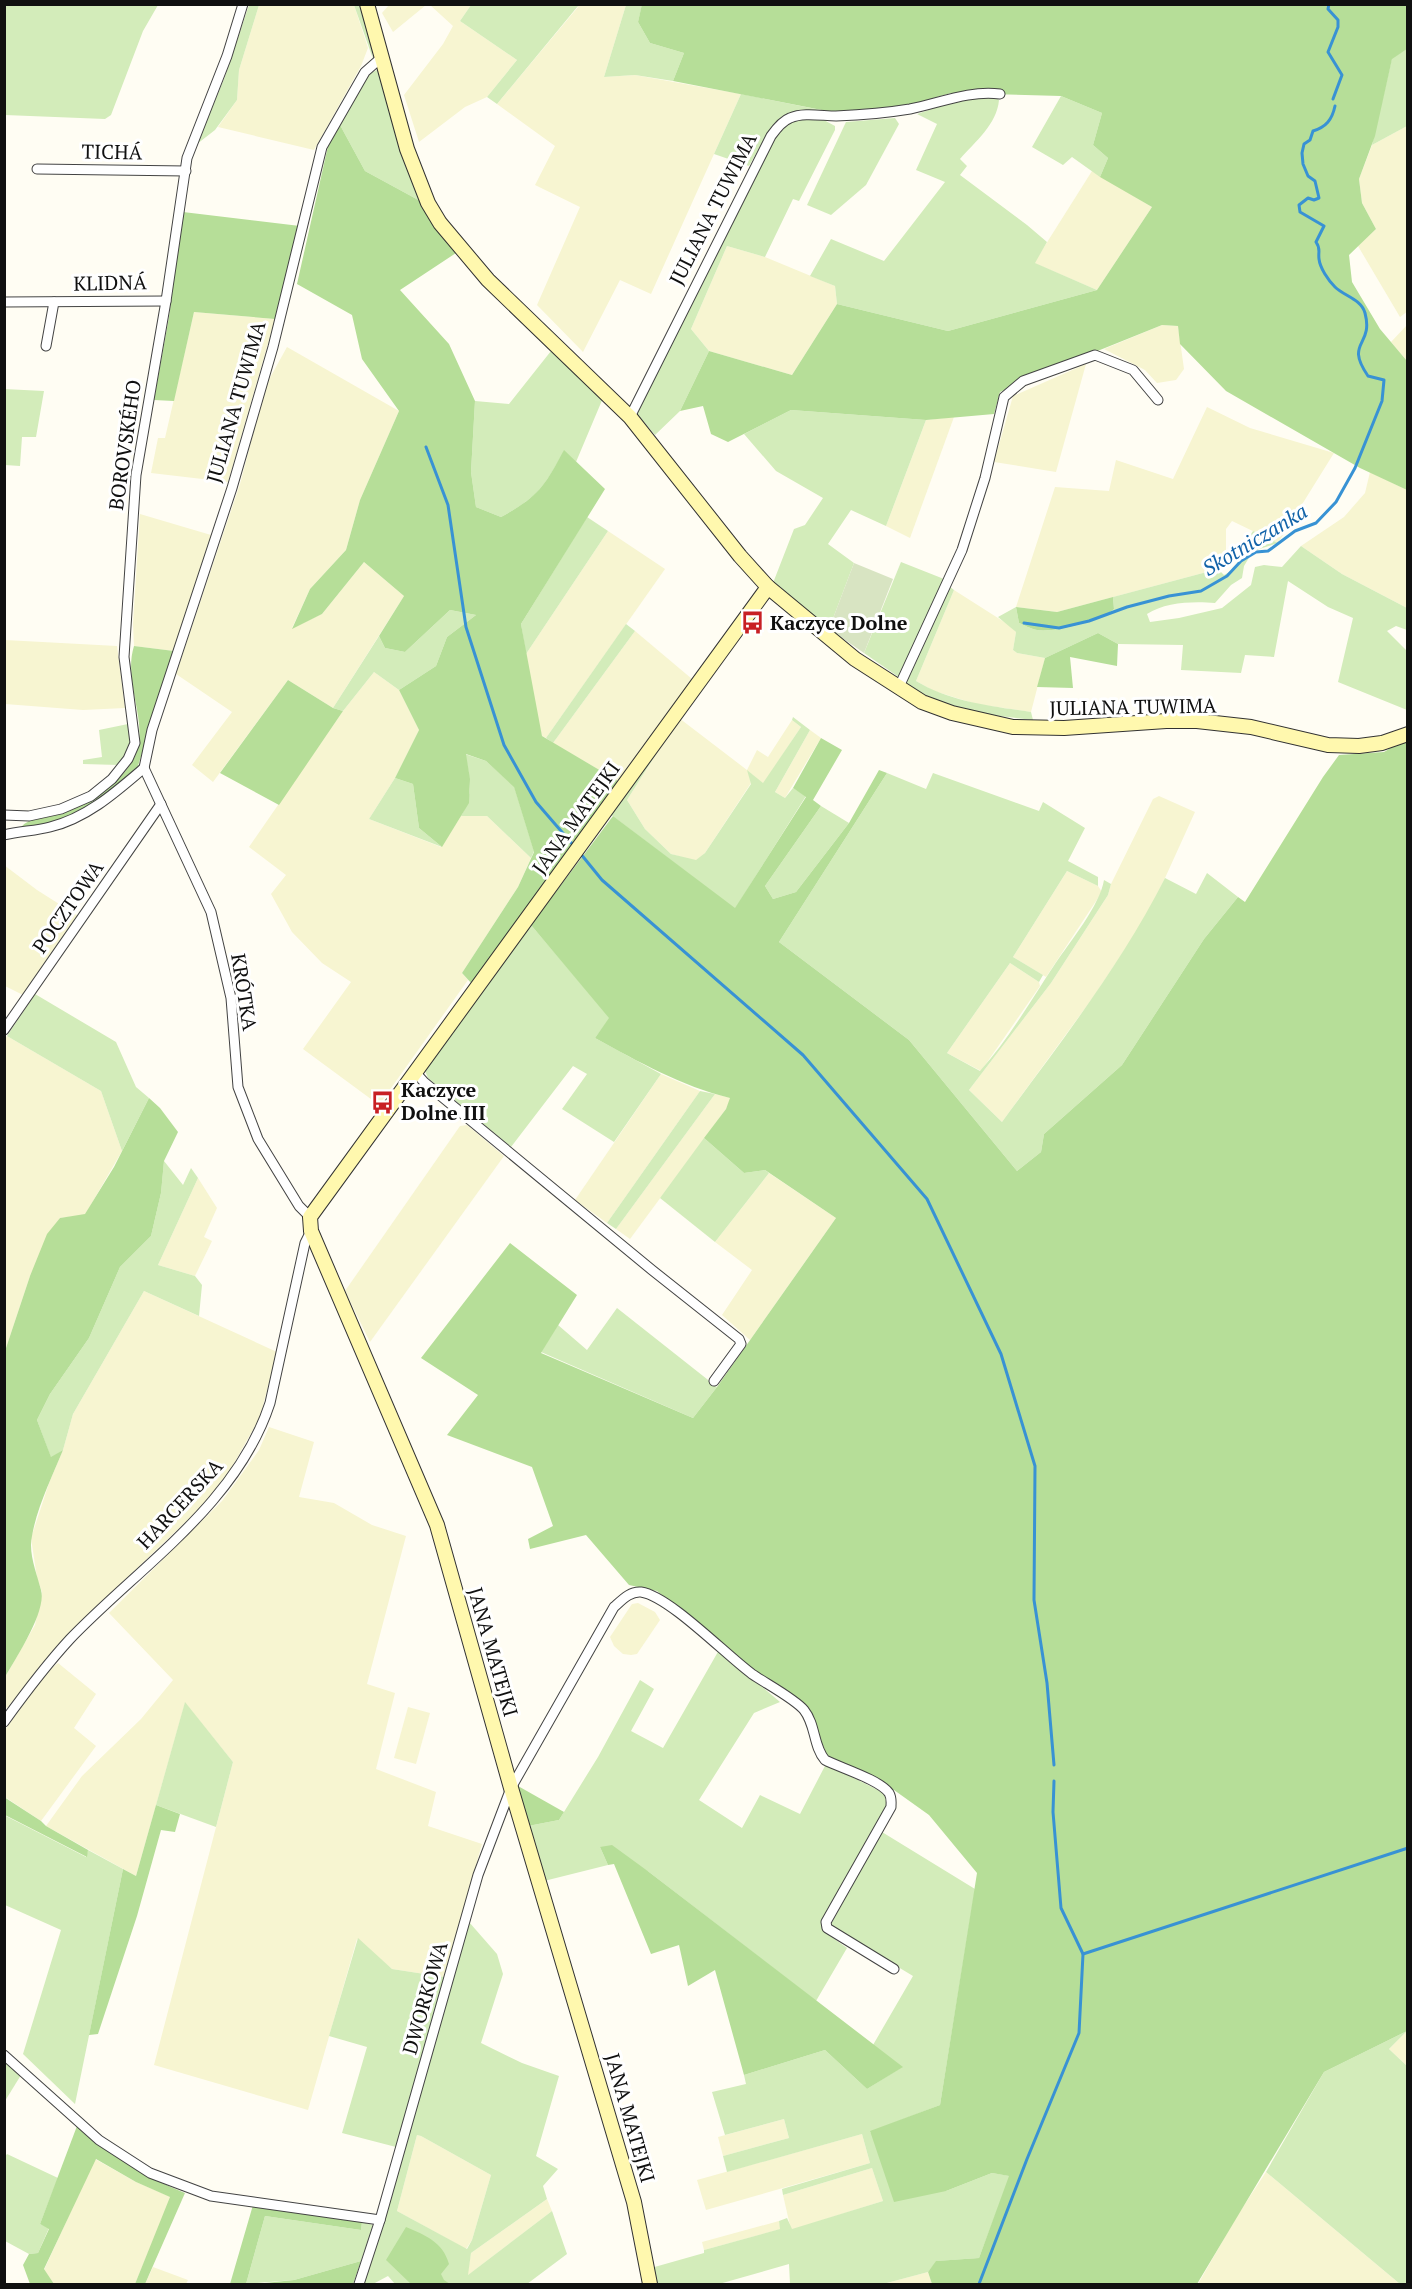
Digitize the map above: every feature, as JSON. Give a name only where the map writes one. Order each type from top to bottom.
[{"type":"street","name":"BOROVSKÉHO","points":[[4,815],[29,816],[61,809],[91,796],[112,779],[128,759],[135,743],[124,657],[136,475],[188,158],[227,56],[243,4]]},
{"type":"street","name":"JULIANA TUWIMA","points":[[367,4],[407,149],[428,203],[440,223],[488,280],[630,417],[740,556],[768,586],[828,639],[922,702],[952,713],[1013,727],[1064,728],[1197,721],[1251,727],[1328,745],[1349,746],[1382,743],[1407,734]]},
{"type":"street","name":"JULIANA TUWIMA","points":[[144,768],[152,730],[232,488],[270,357],[322,147],[365,72],[382,57]]},
{"type":"street","name":"JULIANA TUWIMA","points":[[630,417],[778,126],[790,118],[802,116],[837,116],[908,109],[986,92],[1000,94]]},
{"type":"street","name":"TICHÁ","points":[[37,169],[186,171]]},
{"type":"street","name":"KLIDNÁ","points":[[4,302],[166,300]]},
{"type":"street","name":"KLIDNÁ","points":[[46,346],[54,302]]},
{"type":"street","points":[[898,688],[962,550],[985,478],[1004,397],[1023,381],[1095,355],[1133,370],[1158,400]]},
{"type":"street","name":"JANA MATEJKI","points":[[650,2284],[634,2202],[511,1788],[437,1525],[311,1231],[310,1217],[768,586]]},
{"type":"street","name":"KRÓTKA","points":[[144,768],[211,912],[231,998],[238,1087],[258,1139],[294,1199],[310,1217]]},
{"type":"street","points":[[4,835],[52,827],[69,821],[112,795],[144,768]]},
{"type":"street","name":"POCZTOWA","points":[[4,1030],[161,804]]},
{"type":"street","points":[[415,1072],[494,1141],[739,1339],[741,1344],[714,1381]]},
{"type":"street","name":"HARCERSKA","points":[[4,1722],[70,1639],[209,1504],[233,1475],[252,1445],[270,1403],[305,1243],[311,1231]]},
{"type":"street","name":"DWORKOWA","points":[[358,2284],[380,2220],[478,1875],[511,1788],[614,1607],[627,1596],[640,1592],[660,1599],[751,1673],[803,1708],[812,1723],[820,1754],[825,1760],[888,1792],[891,1807],[826,1922],[827,1928],[894,1969]]},
{"type":"street","points":[[4,2055],[99,2140],[150,2173],[211,2196],[380,2220]]},
{"type":"shaded area","points":[[565,4],[626,5],[604,77],[635,75],[741,94],[651,294],[620,280],[583,352],[537,305],[580,207],[535,185],[555,146],[497,104],[578,7]]},
{"type":"shaded area","points":[[259,5],[354,5],[368,48],[361,66],[314,150],[218,127],[237,100],[239,70]]},
{"type":"shaded area","points":[[389,5],[426,5],[393,32],[382,13]]},
{"type":"shaded area","points":[[430,5],[471,5],[460,21],[517,60],[487,97],[465,107],[419,142],[404,95],[443,44],[453,26]]},
{"type":"shaded area","points":[[1407,126],[1408,311],[1400,317],[1358,246],[1376,229],[1362,203],[1359,179],[1372,145]]},
{"type":"shaded area","points":[[1092,171],[1152,207],[1097,290],[1034,263]]},
{"type":"shaded area","points":[[727,246],[765,257],[835,286],[837,304],[792,375],[709,351],[691,329]]},
{"type":"shaded area","points":[[194,312],[275,319],[228,482],[151,473],[158,438],[165,438]]},
{"type":"shaded area","points":[[1162,325],[1178,326],[1184,369],[1176,380],[1157,383],[1145,370],[1104,349]]},
{"type":"shaded area","points":[[1407,325],[1407,361],[1391,342]]},
{"type":"shaded area","points":[[287,347],[399,411],[360,500],[346,550],[310,589],[292,628],[322,614],[364,562],[404,596],[333,708],[288,680],[213,782],[192,765],[232,712],[176,674],[240,484],[266,385]]},
{"type":"shaded area","points":[[1086,364],[1056,472],[994,462],[1013,396]]},
{"type":"shaded area","points":[[1207,407],[1250,428],[1334,453],[1278,543],[1232,521],[1226,529],[1226,556],[1218,569],[1057,612],[1016,607],[1055,487],[1109,491],[1116,460],[1173,479]]},
{"type":"shaded area","points":[[954,417],[910,538],[886,526],[926,420]]},
{"type":"shaded area","points":[[1370,472],[1407,490],[1407,608],[1342,574],[1301,546],[1344,517],[1365,493]]},
{"type":"shaded area","points":[[140,514],[211,535],[174,651],[134,646],[133,624]]},
{"type":"shaded area","points":[[608,531],[665,569],[546,738],[542,736],[537,717],[526,654]]},
{"type":"shaded area","points":[[954,590],[1009,625],[1016,632],[1013,650],[1017,653],[1045,658],[1031,712],[976,704],[934,691],[916,681]]},
{"type":"shaded area","points":[[635,631],[692,679],[618,781],[553,743]]},
{"type":"shaded area","points":[[5,640],[117,646],[125,708],[83,710],[5,704]]},
{"type":"shaded area","points":[[374,672],[399,690],[419,730],[395,778],[369,819],[441,847],[461,816],[487,816],[531,858],[518,887],[462,973],[468,980],[379,1105],[303,1049],[351,982],[322,963],[292,932],[271,894],[286,875],[249,847],[343,711]]},
{"type":"shaded area","points":[[679,718],[747,770],[757,750],[768,757],[792,720],[801,727],[763,784],[748,771],[751,783],[705,853],[696,861],[671,854],[645,829],[627,800]]},
{"type":"shaded area","points":[[810,730],[821,738],[785,798],[775,792]]},
{"type":"shaded area","points":[[1159,796],[1195,812],[1165,878],[1145,919],[1094,996],[1002,1122],[969,1090],[1051,983],[1108,895],[1111,884],[1153,799]]},
{"type":"shaded area","points":[[4,865],[37,890],[78,916],[23,995],[5,986]]},
{"type":"shaded area","points":[[1067,871],[1098,886],[1102,892],[1046,977],[1013,957]]},
{"type":"shaded area","points":[[1010,963],[1039,982],[1040,986],[981,1071],[947,1053]]},
{"type":"shaded area","points":[[7,1036],[101,1091],[122,1151],[85,1215],[60,1218],[30,1276],[5,1351],[4,1041]]},
{"type":"shaded area","points":[[661,1074],[700,1091],[607,1223],[575,1200]]},
{"type":"shaded area","points":[[715,1094],[731,1098],[726,1109],[630,1239],[616,1229]]},
{"type":"shaded area","points":[[467,1125],[504,1156],[370,1342],[345,1291],[460,1126]]},
{"type":"shaded area","points":[[769,1173],[836,1218],[750,1340],[722,1315],[752,1270],[715,1242]]},
{"type":"shaded area","points":[[198,1178],[217,1208],[204,1237],[212,1241],[195,1276],[158,1265]]},
{"type":"shaded area","points":[[144,1291],[277,1352],[260,1417],[227,1476],[197,1511],[68,1634],[7,1708],[5,1706],[5,1677],[35,1625],[42,1592],[37,1578],[31,1538],[49,1483],[63,1450],[73,1414]]},
{"type":"shaded area","points":[[269,1427],[314,1442],[299,1497],[334,1503],[372,1525],[406,1536],[367,1684],[395,1693],[376,1769],[436,1792],[428,1826],[482,1844],[444,1977],[392,1969],[357,1939],[308,2110],[154,2065],[233,1762],[185,1703],[136,1876],[46,1826],[82,1776],[141,1719],[173,1680],[109,1613],[222,1501],[259,1450]]},
{"type":"shaded area","points":[[638,1603],[655,1612],[660,1620],[637,1654],[623,1654],[614,1646],[610,1637],[632,1604]]},
{"type":"shaded area","points":[[58,1663],[96,1694],[74,1728],[96,1746],[41,1821],[5,1797],[5,1730],[45,1674]]},
{"type":"shaded area","points":[[408,1707],[430,1713],[416,1764],[394,1758]]},
{"type":"shaded area","points":[[1407,2031],[1407,2066],[1389,2049]]},
{"type":"shaded area","points":[[784,2119],[789,2138],[723,2156],[718,2137]]},
{"type":"shaded area","points":[[862,2134],[870,2163],[706,2210],[697,2180]]},
{"type":"shaded area","points":[[417,2135],[491,2175],[472,2240],[466,2249],[397,2211]]},
{"type":"shaded area","points":[[95,2159],[136,2182],[171,2197],[135,2284],[54,2284],[44,2270]]},
{"type":"shaded area","points":[[872,2168],[883,2201],[791,2230],[783,2195]]},
{"type":"shaded area","points":[[1266,2172],[1400,2284],[1198,2284],[1237,2216]]},
{"type":"shaded area","points":[[547,2199],[552,2211],[467,2276],[471,2253]]},
{"type":"shaded area","points":[[779,2221],[781,2229],[704,2250],[702,2242]]},
{"type":"shaded area","points":[[153,2267],[188,2280],[186,2284],[145,2284]]},
{"type":"shaded area","points":[[928,2272],[932,2284],[883,2284]]},
{"type":"green space","points":[[565,4],[578,6],[497,104],[487,97],[517,60],[460,21],[471,5]]},
{"type":"green space","points":[[642,4],[1407,5],[1407,49],[1392,59],[1375,136],[1359,179],[1362,203],[1376,229],[1349,255],[1352,282],[1380,329],[1407,361],[1407,490],[1360,468],[1226,391],[1180,344],[1178,326],[1162,325],[1000,392],[994,414],[926,420],[791,410],[728,442],[711,434],[703,406],[680,411],[709,351],[792,375],[837,304],[948,331],[1097,290],[1152,207],[1100,177],[1108,158],[1093,145],[1102,113],[1061,96],[951,93],[899,108],[837,113],[673,81],[684,53],[650,43],[638,22]]},
{"type":"green space","points":[[4,5],[158,5],[143,31],[111,115],[105,119],[5,115]]},
{"type":"green space","points":[[249,5],[259,5],[239,70],[237,100],[215,130],[197,144],[224,79]]},
{"type":"green space","points":[[354,5],[359,5],[370,36],[373,59]]},
{"type":"green space","points":[[626,5],[642,5],[638,22],[650,43],[684,53],[673,81],[635,75],[604,77]]},
{"type":"green space","points":[[1407,49],[1407,126],[1372,145],[1392,58]]},
{"type":"green space","points":[[379,69],[422,202],[365,171],[340,125],[369,74]]},
{"type":"green space","points":[[741,94],[821,110],[784,115],[770,129],[749,166],[714,154]]},
{"type":"green space","points":[[991,94],[999,100],[994,117],[990,125],[960,159],[967,166],[960,175],[1047,242],[1035,263],[1097,290],[948,331],[837,304],[835,286],[810,276],[831,239],[884,261],[945,182],[916,170],[937,124],[917,114],[961,99]]},
{"type":"green space","points":[[1061,96],[1102,113],[1093,145],[1108,158],[1100,177],[1072,157],[1063,165],[1032,147]]},
{"type":"green space","points":[[895,118],[899,124],[866,185],[831,215],[807,205],[846,122]]},
{"type":"green space","points":[[822,119],[835,126],[835,130],[799,201],[793,199],[765,257],[727,246],[691,329],[709,351],[680,411],[655,435],[637,414],[777,134],[791,120]]},
{"type":"green space","points":[[340,125],[365,171],[422,202],[456,253],[400,290],[449,344],[475,401],[471,472],[476,507],[501,517],[514,510],[539,490],[564,450],[605,489],[521,624],[542,736],[618,781],[545,887],[472,984],[462,973],[518,887],[534,852],[514,787],[486,761],[466,754],[470,779],[469,803],[442,847],[419,828],[413,784],[395,778],[419,730],[399,690],[436,666],[447,637],[476,615],[450,610],[405,652],[385,648],[379,636],[404,596],[364,562],[322,614],[292,629],[310,589],[346,550],[360,500],[399,411],[362,359],[352,315],[297,284],[328,146]]},
{"type":"green space","points":[[183,212],[300,226],[275,319],[194,312],[174,401],[154,400],[169,317]]},
{"type":"green space","points":[[551,351],[603,398],[576,462],[564,451],[539,490],[524,503],[501,517],[476,507],[471,472],[475,401],[509,404]]},
{"type":"green space","points":[[4,389],[44,391],[36,437],[22,437],[20,466],[5,465]]},
{"type":"green space","points":[[791,410],[926,420],[886,526],[851,510],[828,544],[854,563],[829,629],[773,583],[794,529],[805,525],[823,498],[776,471],[744,434]]},
{"type":"green space","points":[[587,517],[608,531],[526,654],[521,624]]},
{"type":"green space","points":[[1253,531],[1278,543],[1253,551],[1244,566],[1242,578],[1231,585],[1215,603],[1189,602],[1162,607],[1147,614],[1150,622],[1222,608],[1251,585],[1255,567],[1264,565],[1282,567],[1301,546],[1342,574],[1407,608],[1407,630],[1396,626],[1387,631],[1407,651],[1407,710],[1338,682],[1353,618],[1328,607],[1288,581],[1274,657],[1245,655],[1241,673],[1181,670],[1183,645],[1118,644],[1098,633],[1045,658],[1017,653],[1013,650],[1016,632],[998,617],[1016,607],[1019,623],[1035,629],[1066,628],[1089,622],[1114,609],[1113,597],[1218,569],[1224,575],[1235,569],[1243,547]]},
{"type":"green space","points":[[901,562],[944,579],[900,678],[864,653]]},
{"type":"green space","points":[[854,563],[893,579],[864,653],[829,629]]},
{"type":"green space","points":[[950,587],[954,590],[916,681],[957,698],[1031,712],[1033,720],[953,706],[938,702],[908,688],[906,682]]},
{"type":"green space","points":[[1113,597],[1114,609],[1099,618],[1077,625],[1045,630],[1019,623],[1016,607],[1057,612]]},
{"type":"green space","points":[[450,610],[476,615],[447,637],[436,666],[399,690],[374,672],[343,711],[333,708],[379,636],[385,648],[405,652]]},
{"type":"green space","points":[[626,624],[635,631],[553,743],[546,738]]},
{"type":"green space","points":[[1098,633],[1118,644],[1117,666],[1070,657],[1073,688],[1037,687],[1045,658]]},
{"type":"green space","points":[[134,646],[174,651],[137,769],[87,809],[52,823],[21,827],[33,820],[67,810],[94,797],[119,778],[128,767],[135,755],[140,731],[131,670]]},
{"type":"green space","points":[[288,680],[333,708],[343,711],[279,805],[220,773]]},
{"type":"green space","points":[[793,717],[810,730],[775,792],[785,798],[793,788],[806,796],[735,909],[610,814],[679,718],[627,800],[645,829],[671,854],[696,860],[705,853],[751,784],[747,770],[763,783],[801,727],[792,720]]},
{"type":"green space","points":[[128,724],[131,751],[119,765],[83,764],[83,760],[102,757],[99,730]]},
{"type":"green space","points":[[821,738],[842,750],[813,800],[821,806],[765,886],[773,899],[796,892],[849,823],[879,770],[887,773],[779,942],[909,1040],[1017,1171],[1041,1152],[1044,1134],[1122,1065],[1204,939],[1238,897],[1245,902],[1339,755],[1384,752],[1407,738],[1407,2031],[1324,2072],[1197,2284],[932,2284],[928,2272],[936,2261],[979,2258],[1009,2176],[992,2173],[946,2191],[894,2202],[870,2131],[940,2105],[977,1873],[929,1815],[894,1790],[828,1757],[805,1705],[754,1670],[657,1591],[629,1585],[586,1535],[530,1549],[528,1539],[553,1526],[532,1467],[447,1435],[478,1395],[421,1358],[510,1243],[577,1295],[541,1353],[693,1418],[836,1218],[765,1170],[744,1173],[704,1138],[726,1109],[730,1098],[677,1080],[595,1038],[609,1018],[531,925],[613,816],[735,908],[806,797],[793,788]]},
{"type":"green space","points":[[465,754],[486,761],[514,786],[534,851],[531,858],[487,816],[461,816],[469,793]]},
{"type":"green space","points":[[887,773],[926,789],[933,773],[1039,811],[1043,802],[1085,828],[1068,861],[1098,877],[1098,886],[1067,871],[1013,957],[1043,975],[1039,982],[1010,963],[947,1053],[980,1071],[1010,1033],[1084,923],[1097,901],[1104,880],[1111,884],[1108,895],[1051,983],[969,1090],[1002,1122],[1109,973],[1165,878],[1196,894],[1207,873],[1238,897],[1204,939],[1122,1065],[1044,1134],[1041,1152],[1017,1171],[909,1040],[779,942]]},
{"type":"green space","points":[[395,778],[413,784],[419,828],[442,847],[369,819]]},
{"type":"green space","points":[[821,806],[849,823],[796,892],[773,899],[765,886]]},
{"type":"green space","points":[[531,925],[610,1018],[595,1038],[661,1074],[614,1142],[562,1109],[587,1074],[573,1066],[511,1147],[428,1078],[425,1071]]},
{"type":"green space","points":[[35,994],[116,1042],[136,1087],[149,1098],[122,1151],[101,1091],[7,1036]]},
{"type":"green space","points":[[700,1091],[715,1094],[616,1229],[607,1223]]},
{"type":"green space","points":[[149,1098],[160,1108],[178,1132],[164,1161],[161,1193],[151,1236],[120,1267],[89,1338],[50,1394],[37,1420],[51,1457],[63,1450],[41,1503],[31,1543],[42,1599],[35,1622],[5,1677],[5,1351],[30,1276],[47,1234],[60,1218],[85,1214],[114,1167]]},
{"type":"green space","points":[[704,1138],[744,1173],[765,1170],[769,1173],[715,1242],[660,1198]]},
{"type":"green space","points":[[164,1161],[183,1185],[191,1168],[198,1178],[158,1265],[195,1276],[202,1285],[199,1316],[144,1291],[73,1414],[63,1450],[51,1458],[37,1420],[50,1394],[89,1338],[120,1267],[151,1236],[161,1193]]},
{"type":"green space","points":[[617,1308],[717,1387],[693,1418],[541,1352],[558,1325],[587,1350]]},
{"type":"green space","points":[[719,1650],[780,1702],[754,1713],[699,1800],[742,1828],[760,1795],[800,1814],[826,1764],[882,1792],[888,1800],[887,1807],[822,1923],[826,1933],[847,1948],[816,2001],[649,1872],[600,1847],[608,1865],[544,1881],[528,1826],[559,1820],[598,1757],[640,1680],[654,1689],[631,1731],[663,1748]]},
{"type":"green space","points":[[185,1702],[233,1762],[216,1827],[156,1805]]},
{"type":"green space","points":[[518,1786],[564,1812],[559,1820],[528,1826]]},
{"type":"green space","points":[[4,1797],[46,1826],[88,1850],[87,1857],[5,1815]]},
{"type":"green space","points":[[156,1805],[180,1814],[175,1832],[161,1830],[137,1916],[98,2034],[89,2035],[123,1869],[136,1876]]},
{"type":"green space","points":[[4,1815],[86,1857],[88,1850],[123,1869],[75,2104],[23,2054],[61,1930],[5,1905]]},
{"type":"green space","points":[[882,1832],[975,1889],[940,2105],[870,2132],[946,2191],[992,2173],[1010,2176],[979,2258],[937,2261],[928,2272],[883,2284],[790,2284],[789,2264],[719,2284],[655,2284],[651,2268],[704,2253],[704,2250],[780,2229],[779,2221],[787,2218],[792,2229],[883,2201],[872,2168],[783,2195],[782,2189],[870,2163],[862,2134],[727,2172],[723,2156],[789,2138],[784,2119],[725,2135],[712,2092],[746,2084],[744,2075],[825,2050],[867,2089],[902,2067],[873,2045],[913,1976],[830,1926]]},
{"type":"green space","points":[[612,1845],[903,2067],[867,2089],[825,2050],[744,2075],[715,1970],[688,1986],[679,1945],[651,1954],[614,1864],[608,1865],[600,1847]]},
{"type":"green space","points":[[469,1922],[497,1954],[503,1974],[481,2043],[522,2063],[559,2076],[536,2156],[558,2169],[543,2186],[547,2199],[471,2253],[468,2275],[552,2211],[567,2254],[527,2284],[395,2284],[388,2276],[373,2284],[360,2284],[382,2229]],"holes":[[[417,2135],[491,2175],[472,2240],[467,2249],[397,2211]]]},
{"type":"green space","points":[[358,1938],[392,1969],[444,1977],[396,2147],[342,2133],[367,2047],[329,2036]]},
{"type":"green space","points":[[1407,2031],[1389,2049],[1407,2066],[1407,2284],[1400,2284],[1266,2172],[1324,2072]]},
{"type":"green space","points":[[5,2060],[21,2075],[5,2101]]},
{"type":"green space","points":[[77,2126],[128,2164],[185,2193],[145,2284],[135,2284],[170,2197],[136,2182],[96,2159],[44,2269],[54,2284],[30,2284],[23,2265],[29,2254],[38,2253],[49,2229],[40,2224]]},
{"type":"green space","points":[[7,2154],[58,2178],[40,2224],[49,2228],[38,2253],[29,2254],[5,2241],[4,2158]]},
{"type":"green space","points":[[253,2205],[362,2222],[361,2230],[265,2216],[246,2284],[230,2284]]},
{"type":"green space","points":[[265,2216],[361,2230],[362,2222],[373,2225],[361,2261],[294,2280],[246,2284]]},
{"type":"green space","points":[[406,2227],[426,2236],[442,2250],[449,2264],[441,2274],[450,2284],[411,2284],[386,2260]]},
{"type":"green space","points":[[361,2261],[353,2284],[255,2284],[294,2280]]},
{"type":"waterway","name":"Skotniczanka","points":[[1329,4],[1328,9],[1338,20],[1338,27],[1328,52],[1342,75],[1333,99]]},
{"type":"waterway","name":"Skotniczanka","points":[[1024,623],[1059,628],[1169,596],[1201,591],[1227,576],[1241,561],[1256,552],[1268,551],[1295,531],[1316,523],[1336,502],[1355,468],[1382,401],[1384,380],[1368,376],[1361,365],[1359,350],[1367,324],[1363,308],[1335,287],[1321,266],[1316,242],[1324,226],[1300,212],[1299,205],[1308,198],[1314,200],[1319,198],[1315,181],[1308,176],[1303,164],[1304,144],[1310,140],[1313,131],[1328,122],[1335,106]]},
{"type":"waterway","points":[[426,447],[448,505],[466,627],[504,745],[536,802],[574,846]]},
{"type":"waterway","points":[[580,853],[602,880],[803,1055],[927,1199],[1001,1354],[1035,1466],[1034,1600],[1047,1683],[1054,1765]]},
{"type":"waterway","points":[[979,2284],[1079,2033],[1083,1954],[1061,1908],[1053,1812],[1054,1781]]},
{"type":"waterway","points":[[1083,1954],[1408,1848]]},
{"type":"place","name":"Kaczyce Dolne","points":[[752,623]]},
{"type":"place","name":"Kaczyce Dolne III","points":[[383,1102]]}]
